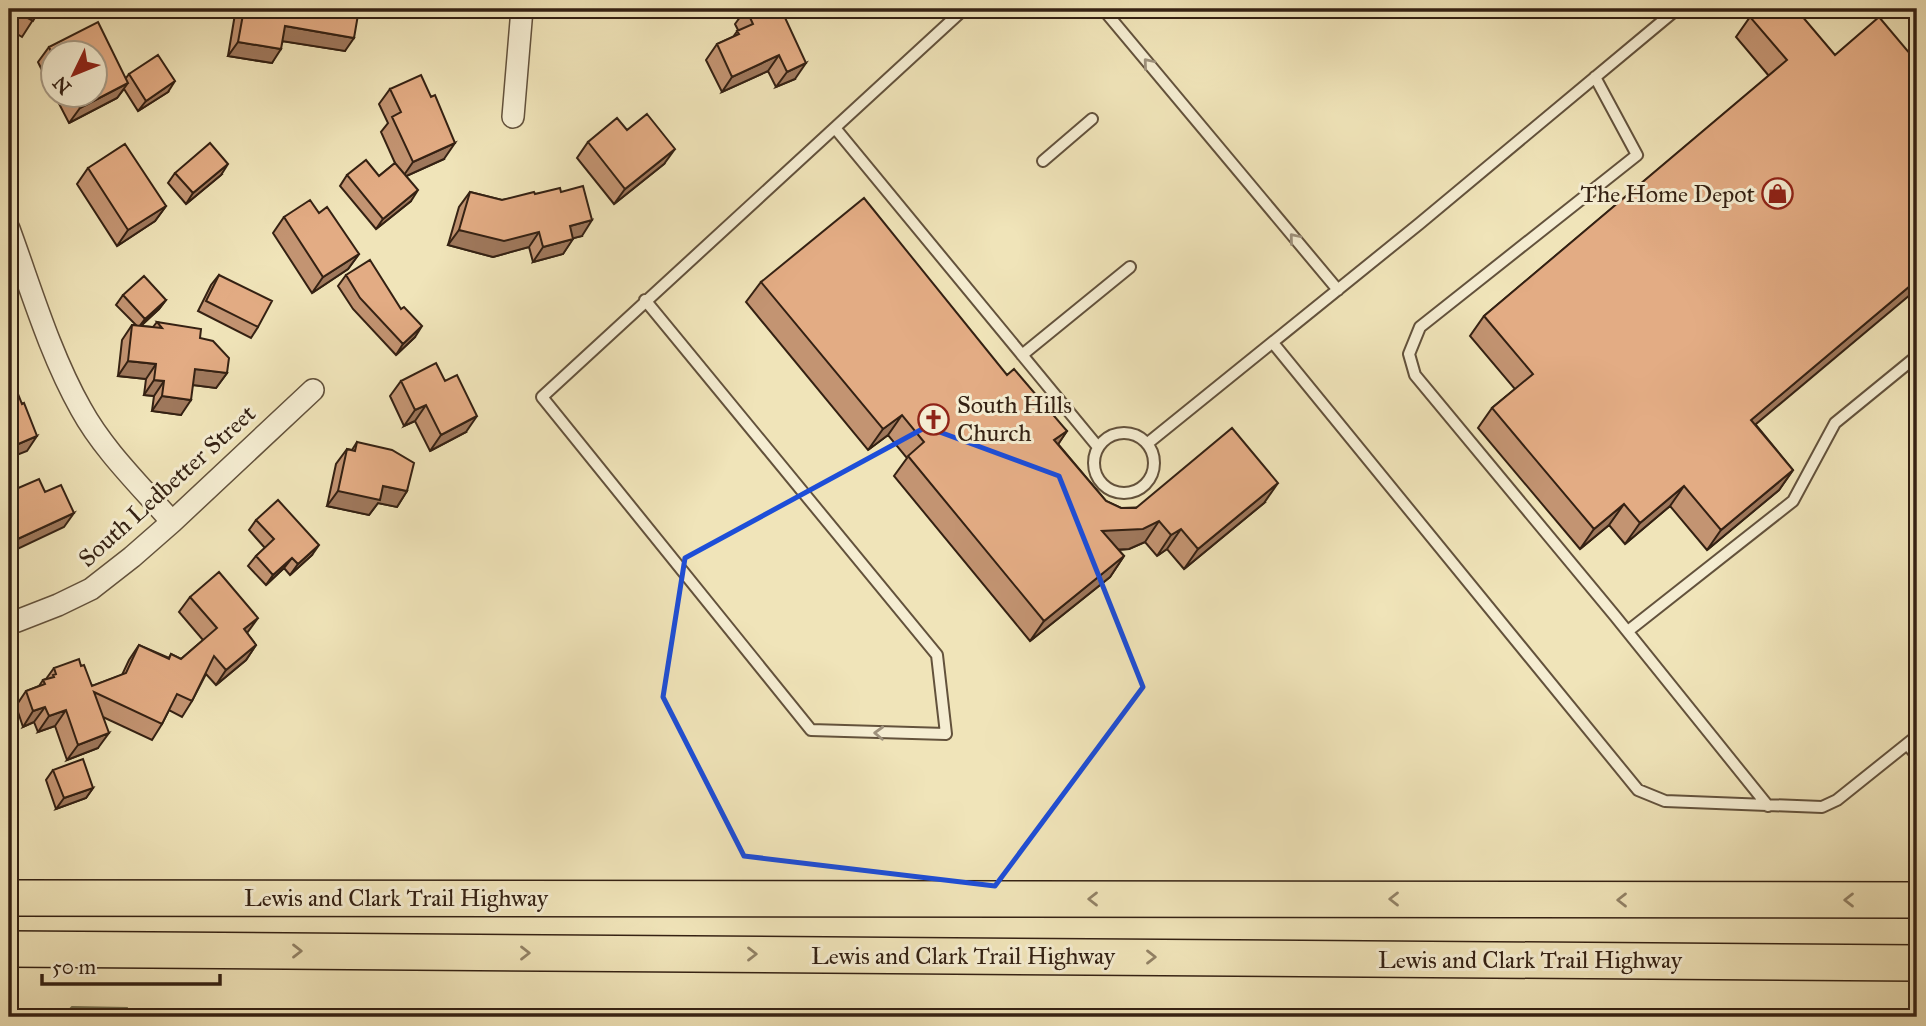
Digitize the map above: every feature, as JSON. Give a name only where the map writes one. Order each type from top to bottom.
[{"type":"highway","name":"Lewis and Clark Trail Highway","points":[[9,898],[1917,900]]},
{"type":"highway","name":"Lewis and Clark Trail Highway","points":[[9,949],[1917,963]]},
{"type":"street","points":[[513,117],[522,9]]},
{"type":"street","points":[[9,229],[59,365],[81,410],[101,440],[172,522]]},
{"type":"street","name":"South Ledbetter Street","points":[[9,622],[58,605],[92,589],[172,522],[313,390]]},
{"type":"lane","points":[[645,300],[937,656],[946,734],[811,730],[542,397],[645,300],[964,9]]},
{"type":"lane","points":[[1103,9],[1338,290]]},
{"type":"lane","points":[[1148,443],[1338,290],[1676,9]]},
{"type":"lane","points":[[1595,77],[1637,155],[1420,327],[1409,354],[1415,374],[1628,631],[1768,806]]},
{"type":"lane","points":[[1043,161],[1092,119]]},
{"type":"lane","points":[[835,128],[1098,447]]},
{"type":"lane","points":[[1022,355],[1130,267]]},
{"type":"lane","points":[[1273,343],[1638,790],[1665,801],[1822,807],[1837,800],[1917,736]]},
{"type":"lane","points":[[1628,631],[1793,501],[1835,423],[1917,356]]},
{"type":"lane","points":[[1132,433],[1141,437],[1148,443],[1155,463],[1148,483],[1130,493],[1109,490],[1096,475],[1094,456],[1098,447],[1113,434],[1132,433]]},
{"type":"lane","points":[[1907,744],[1917,756]]},
{"type":"highlighted area","points":[[926,427],[1059,476],[1143,687],[995,886],[744,856],[663,697],[685,558]]},
{"type":"green space","points":[[72,1007],[127,1008],[130,1017],[62,1017]]},
{"type":"green space","points":[[1461,1013],[1788,1017],[1464,1017]]},
{"type":"building","points":[[11,9],[40,9],[33,21]]},
{"type":"building","points":[[244,9],[359,9],[354,38],[285,26],[281,49],[238,42]]},
{"type":"building","points":[[746,9],[781,9],[806,63],[787,72],[779,55],[732,77],[717,44],[753,24]]},
{"type":"building","name":"The Home Depot","points":[[1760,9],[1796,9],[1835,55],[1879,17],[1917,62],[1917,280],[1751,420],[1793,470],[1721,530],[1684,486],[1640,523],[1624,504],[1594,529],[1492,408],[1533,374],[1484,316],[1787,60],[1750,17]]},
{"type":"building","points":[[98,22],[106,38],[67,38]]},
{"type":"building","points":[[108,42],[128,83],[108,93]]},
{"type":"building","points":[[158,55],[175,81],[146,101],[129,74]]},
{"type":"building","points":[[421,75],[431,97],[435,95],[455,143],[413,162],[392,117],[401,112],[390,89]]},
{"type":"building","points":[[647,114],[675,149],[625,189],[588,142],[617,118],[627,130]]},
{"type":"building","points":[[210,143],[228,164],[193,193],[175,173]]},
{"type":"building","points":[[125,144],[166,206],[128,230],[88,168]]},
{"type":"building","points":[[366,160],[379,176],[395,163],[418,190],[383,219],[347,175]]},
{"type":"building","points":[[583,186],[592,220],[570,226],[573,239],[543,247],[539,232],[504,241],[459,230],[470,192],[502,200],[534,192],[535,194],[560,188],[561,192]]},
{"type":"building","name":"South Hills Church","points":[[864,198],[1007,375],[1014,369],[1067,431],[1054,440],[1106,501],[1121,508],[1136,508],[1232,428],[1278,483],[1198,549],[1181,529],[1171,535],[1159,521],[1143,529],[1102,531],[1124,556],[1044,621],[908,456],[924,442],[902,415],[883,429],[761,282]]},
{"type":"building","points":[[310,200],[319,213],[327,207],[359,254],[323,277],[284,217]]},
{"type":"building","points":[[370,260],[401,309],[404,307],[422,326],[403,344],[360,298],[346,275]]},
{"type":"building","points":[[219,275],[272,301],[258,327],[206,301]]},
{"type":"building","points":[[144,276],[166,300],[145,319],[123,295]]},
{"type":"building","points":[[157,322],[201,329],[200,338],[213,341],[229,358],[227,373],[195,369],[191,400],[162,396],[164,381],[154,380],[156,364],[128,361],[132,325],[162,328]]},
{"type":"building","points":[[436,363],[445,381],[457,375],[477,416],[441,435],[426,405],[415,410],[401,381]]},
{"type":"building","points":[[9,380],[15,395],[18,394],[22,404],[24,403],[37,436],[9,448]]},
{"type":"building","points":[[357,442],[392,450],[414,463],[407,491],[383,486],[380,500],[338,491],[347,449],[355,451]]},
{"type":"building","points":[[39,479],[45,492],[61,485],[74,513],[9,543],[9,492]]},
{"type":"building","points":[[278,500],[319,545],[298,564],[292,558],[273,575],[256,556],[274,539],[256,520]]},
{"type":"building","points":[[219,572],[258,618],[244,629],[256,645],[226,670],[214,656],[192,701],[177,694],[162,724],[94,692],[109,733],[78,745],[66,710],[49,716],[45,707],[33,711],[26,691],[45,684],[43,680],[54,677],[54,668],[79,659],[92,686],[126,673],[139,645],[169,659],[171,654],[181,659],[217,628],[190,597]]},
{"type":"building","points":[[83,759],[93,788],[64,798],[53,770]]},
{"type":"building","points":[[1901,1011],[1917,1012],[1917,1017],[1901,1017]]},
{"type":"place","name":"The Home Depot","points":[[1778,194]]},
{"type":"place","name":"South Hills Church","points":[[934,419]]}]
